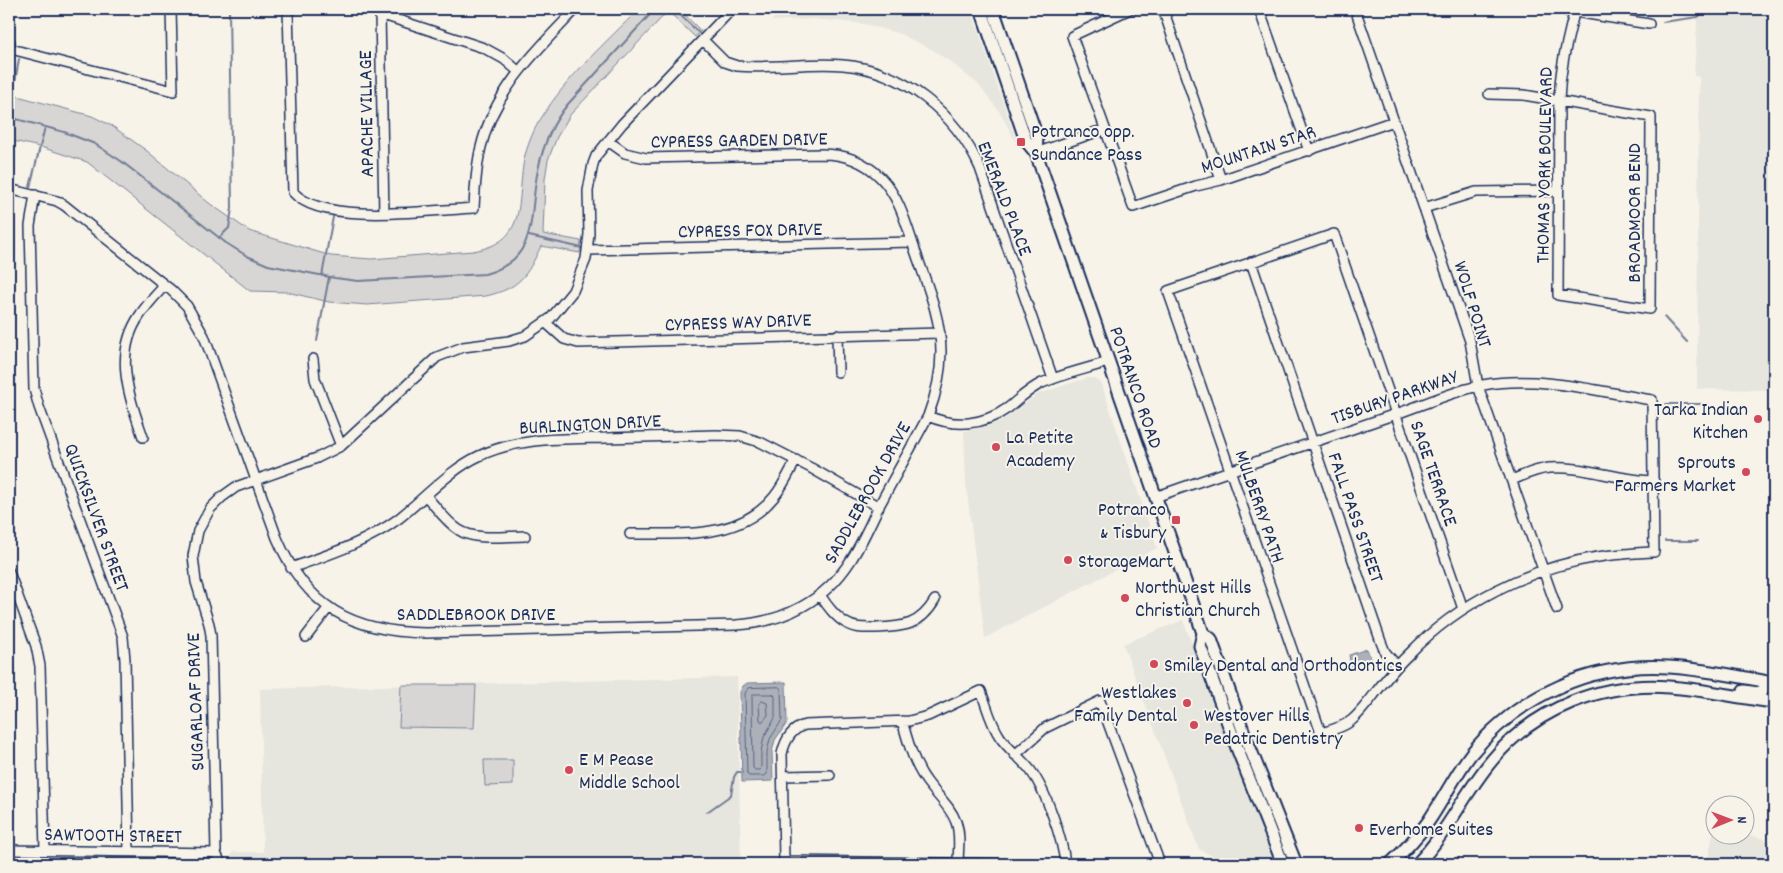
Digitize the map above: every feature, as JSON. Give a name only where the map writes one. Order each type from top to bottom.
[{"type":"main road","name":"POTRANCO ROAD","points":[[981,9],[1026,141],[1036,153],[1203,633],[1211,640],[1244,733],[1296,864]]},
{"type":"main road","name":"POTRANCO ROAD","points":[[993,9],[1037,137],[1036,153]]},
{"type":"main road","name":"POTRANCO ROAD","points":[[1203,633],[1200,646],[1237,748],[1283,864]]},
{"type":"main road","points":[[1207,665],[1211,663],[1214,666],[1231,713],[1244,733]]},
{"type":"main road","points":[[1390,864],[1428,822],[1464,764],[1483,740],[1506,719],[1546,692],[1601,672],[1649,666],[1680,668],[1770,682]]},
{"type":"main road","points":[[1649,666],[1649,686]]},
{"type":"main road","points":[[1704,692],[1713,686],[1758,693],[1770,682]]},
{"type":"main road","points":[[1417,864],[1446,830],[1480,775],[1497,754],[1519,733],[1533,723],[1570,702],[1605,691],[1649,686],[1774,702]]},
{"type":"main road","points":[[1483,740],[1497,754]]},
{"type":"main road","points":[[1237,748],[1244,749],[1246,752],[1257,781],[1269,797]]},
{"type":"main road","points":[[1263,815],[1274,810]]},
{"type":"street","points":[[9,39],[11,49],[173,91],[171,9]]},
{"type":"street","points":[[288,9],[293,192],[304,201],[333,210],[358,214],[474,208],[476,171],[485,133],[494,110],[518,71],[576,9]]},
{"type":"street","name":"SUGARLOAF DRIVE","points":[[221,864],[216,852],[210,624],[194,574],[194,548],[201,523],[216,502],[236,487],[317,458],[341,446],[437,357],[463,347],[498,344],[525,336],[560,310],[573,291],[583,269],[588,250],[589,181],[596,156],[732,9]]},
{"type":"street","points":[[1036,153],[1104,129],[1072,36],[1130,9]]},
{"type":"street","points":[[1163,9],[1221,180]]},
{"type":"street","points":[[1260,9],[1309,151]]},
{"type":"street","name":"WOLF POINT","points":[[1356,9],[1470,341],[1478,386],[1557,610]]},
{"type":"street","points":[[1557,9],[1575,10],[1649,24]]},
{"type":"street","name":"THOMAS YORK BOULEVARD","points":[[1558,294],[1559,101],[1563,56],[1575,10]]},
{"type":"street","name":"APACHE VILLAGE","points":[[384,214],[380,14],[484,48],[504,59],[518,71]]},
{"type":"street","name":"EMERALD PLACE","points":[[703,40],[722,60],[737,66],[834,65],[853,66],[870,70],[910,88],[941,112],[959,132],[980,168],[1053,379]]},
{"type":"street","points":[[1489,94],[1524,95],[1559,101]]},
{"type":"street","name":"BROADMOOR BEND","points":[[1558,294],[1650,309],[1651,117],[1559,101]]},
{"type":"street","name":"MOUNTAIN STAR","points":[[1104,129],[1133,208],[1196,186],[1221,180],[1309,151],[1394,121]]},
{"type":"street","name":"CYPRESS GARDEN DRIVE","points":[[608,141],[627,154],[646,158],[822,154],[849,158],[871,169],[888,186],[898,203],[935,309],[940,333]]},
{"type":"street","name":"SADDLEBROOK DRIVE","points":[[9,189],[35,195],[64,205],[165,285],[187,306],[200,327],[277,538],[292,568],[308,588],[329,607],[365,625],[400,633],[736,626],[763,622],[793,612],[820,595],[843,572],[928,416],[939,378],[940,333]]},
{"type":"street","points":[[1424,208],[1476,192],[1558,192]]},
{"type":"street","name":"QUICKSILVER STREET","points":[[35,195],[30,226],[34,389],[123,637],[129,851]]},
{"type":"street","name":"SAGE TERRACE","points":[[1251,262],[1334,234],[1463,609]]},
{"type":"street","name":"CYPRESS FOX DRIVE","points":[[588,250],[912,242]]},
{"type":"street","name":"MULBERRY PATH","points":[[1251,262],[1168,291],[1321,733],[1353,719],[1397,666]]},
{"type":"street","name":"FALL PASS STREET","points":[[1251,262],[1381,642],[1385,652],[1397,666]]},
{"type":"street","points":[[143,437],[128,389],[125,370],[126,350],[136,322],[165,285]]},
{"type":"street","name":"CYPRESS WAY DRIVE","points":[[545,322],[564,339],[578,343],[940,333]]},
{"type":"street","points":[[837,335],[838,372]]},
{"type":"street","points":[[313,359],[315,380],[341,446]]},
{"type":"street","points":[[928,416],[952,424],[982,420],[998,414],[1031,389],[1053,379],[1108,362]]},
{"type":"street","name":"TISBURY PARKWAY","points":[[1156,497],[1478,386],[1507,382],[1537,382],[1652,400],[1654,481]]},
{"type":"street","name":"BURLINGTON DRIVE","points":[[292,568],[372,535],[397,520],[456,470],[478,457],[497,448],[529,441],[732,435],[760,442],[879,507]]},
{"type":"street","points":[[630,534],[712,532],[741,523],[758,512],[773,498],[796,460]]},
{"type":"street","points":[[1397,666],[1429,634],[1463,609],[1507,585],[1544,570],[1597,557],[1654,552],[1654,481],[1557,468],[1541,470],[1512,480]]},
{"type":"street","points":[[426,496],[453,525],[464,533],[478,536],[525,536]]},
{"type":"street","points":[[9,572],[36,646],[40,666],[45,850]]},
{"type":"street","points":[[820,595],[839,619],[862,628],[908,625],[924,615],[934,600]]},
{"type":"street","points":[[306,637],[329,607]]},
{"type":"street","points":[[1015,864],[784,861],[782,754],[785,743],[790,734],[800,726],[902,721],[928,716],[981,692],[996,730],[1015,755],[1031,770],[1043,792],[1062,843],[1065,864]]},
{"type":"street","points":[[1015,755],[1044,728],[1100,701],[1160,864]]},
{"type":"street","points":[[902,721],[915,760],[925,779],[955,819],[958,830],[958,864]]},
{"type":"street","points":[[783,776],[830,775]]},
{"type":"street","name":"SAWTOOTH STREET","points":[[9,850],[216,852]]},
{"type":"shaded area","points":[[639,9],[679,9],[701,31],[695,37],[668,11],[570,115],[557,137],[548,160],[545,179],[543,234],[581,241],[580,253],[541,246],[526,273],[515,285],[486,296],[367,305],[329,302],[287,292],[250,291],[87,162],[44,148],[9,140],[10,94],[92,116],[112,126],[147,151],[209,203],[249,231],[331,256],[371,259],[473,251],[491,246],[504,238],[512,228],[517,216],[525,155],[537,126],[551,103],[600,47]]},
{"type":"shaded area","points":[[779,9],[971,9],[1019,149],[1002,115],[978,84],[933,50],[900,34],[865,24],[814,19],[772,21]]},
{"type":"shaded area","points":[[1698,9],[1774,9],[1774,390],[1697,389],[1699,77],[1694,76]]},
{"type":"shaded area","points":[[1087,378],[1094,378],[1101,383],[1157,548],[985,638],[966,484],[964,431],[991,425],[1003,420],[1038,394]]},
{"type":"shaded area","points":[[1183,620],[1275,864],[1216,864],[1216,858],[1199,849],[1123,644]]},
{"type":"shaded area","name":"E M Pease Middle School","points":[[737,677],[741,864],[230,864],[232,852],[263,852],[260,689]]},
{"type":"shaded area","points":[[401,685],[476,685],[474,728],[399,727]]},
{"type":"shaded area","points":[[484,760],[513,760],[513,785],[485,786]]},
{"type":"shaded area","points":[[1756,837],[1774,842],[1774,864],[1707,864],[1711,846],[1756,846]]},
{"type":"water","points":[[1367,649],[1371,659],[1351,667],[1349,655]]},
{"type":"water","points":[[786,682],[787,723],[775,740],[772,752],[773,781],[742,782],[740,692],[747,683]]},
{"type":"waterway","points":[[219,238],[229,228],[232,208],[229,9]]},
{"type":"waterway","points":[[9,117],[64,132],[95,144],[121,161],[226,243],[247,256],[268,265],[358,281],[485,274],[503,267],[516,257],[524,246],[532,218],[540,161],[545,144],[557,119],[568,104],[655,9]]},
{"type":"waterway","points":[[674,9],[699,33]]},
{"type":"waterway","points":[[1663,22],[1698,17],[1702,9]]},
{"type":"waterway","points":[[9,117],[19,59]]},
{"type":"waterway","points":[[30,187],[45,127]]},
{"type":"waterway","points":[[322,276],[333,217]]},
{"type":"waterway","points":[[529,236],[582,248]]},
{"type":"waterway","points":[[317,341],[329,277]]},
{"type":"waterway","points":[[1664,317],[1687,342]]},
{"type":"waterway","points":[[1665,404],[1708,404]]},
{"type":"waterway","points":[[1665,541],[1698,541]]},
{"type":"waterway","points":[[707,812],[731,795],[734,777],[737,772],[742,772]]},
{"type":"place","name":"Potranco opp. Sundance Pass","points":[[1021,142]]},
{"type":"place","name":"Tarka Indian Kitchen","points":[[1758,419]]},
{"type":"place","name":"La Petite Academy","points":[[996,447]]},
{"type":"place","name":"Sprouts Farmers Market","points":[[1746,472]]},
{"type":"place","name":"Potranco & Tisbury","points":[[1176,520]]},
{"type":"place","name":"StorageMart","points":[[1068,560]]},
{"type":"place","name":"Northwest Hills Christian Church","points":[[1125,598]]},
{"type":"place","name":"Smiley Dental and Orthodontics","points":[[1154,664]]},
{"type":"place","name":"Westlakes Family Dental","points":[[1187,703]]},
{"type":"place","name":"Westover Hills Pedatric Dentistry","points":[[1194,725]]},
{"type":"place","name":"E M Pease Middle School","points":[[569,770]]},
{"type":"place","name":"Everhome Suites","points":[[1359,828]]}]
